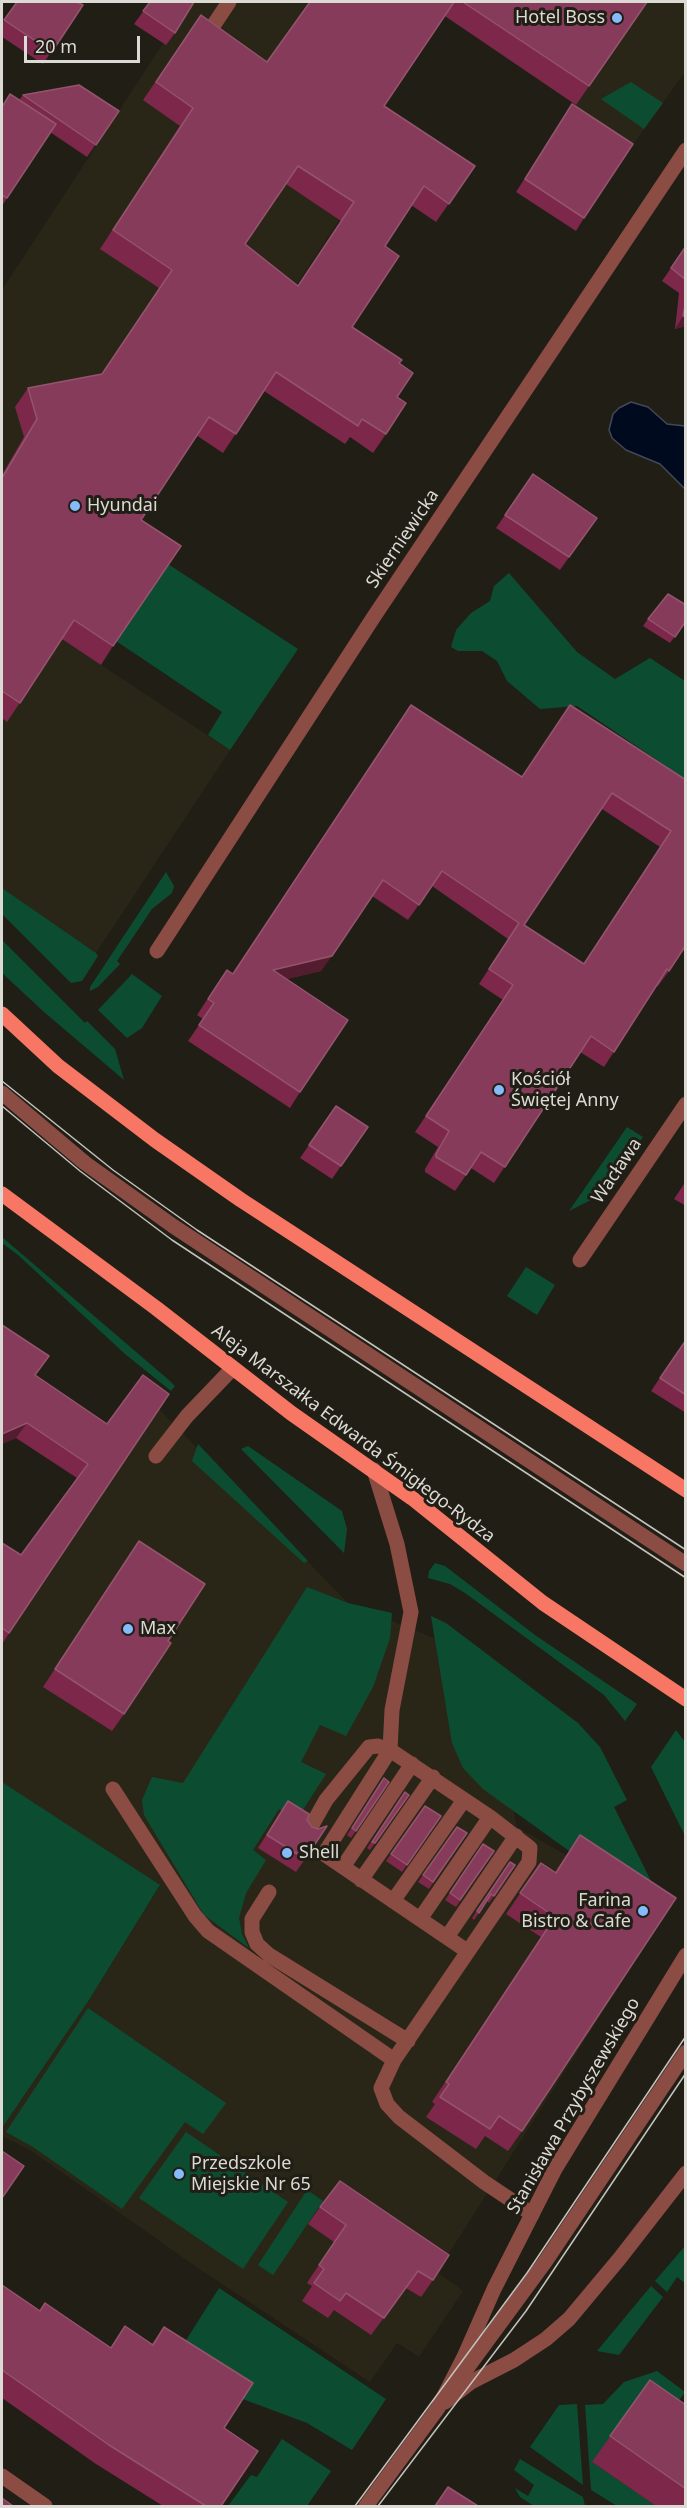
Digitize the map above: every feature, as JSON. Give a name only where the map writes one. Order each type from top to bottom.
[{"type":"main road","points":[[2,1014],[58,1066],[155,1140],[241,1200],[686,1490]]},
{"type":"main road","name":"Aleja Marszałka Edwarda Śmigłego-Rydza","points":[[2,1194],[156,1308],[232,1369],[374,1470],[543,1603],[686,1699]]},
{"type":"street","points":[[210,32],[230,2]]},
{"type":"street","name":"Skierniewicka","points":[[158,951],[374,618],[686,150]]},
{"type":"street","points":[[2,1093],[85,1162],[173,1226],[686,1564]]},
{"type":"street","name":"Wacława","points":[[580,1260],[686,1104]]},
{"type":"street","points":[[156,1456],[187,1416],[232,1369]]},
{"type":"street","points":[[374,1470],[397,1544],[411,1612],[392,1710],[390,1750],[324,1854],[467,1951]]},
{"type":"street","points":[[308,1832],[326,1800],[369,1747],[378,1746],[390,1750],[433,1778],[530,1848],[529,1862],[394,2060],[381,2088],[387,2104],[399,2117],[484,2182],[532,2214]]},
{"type":"street","points":[[343,1867],[412,1764]]},
{"type":"street","points":[[362,1880],[433,1778]]},
{"type":"street","points":[[113,1789],[195,1916],[208,1931],[394,2060]]},
{"type":"street","points":[[393,1901],[464,1800]]},
{"type":"street","points":[[420,1919],[490,1817]]},
{"type":"street","points":[[447,1937],[516,1836]]},
{"type":"street","points":[[269,1892],[252,1919],[252,1932],[257,1944],[269,1955],[408,2041]]},
{"type":"street","name":"Stanisława Przybyszewskiego","points":[[366,2506],[438,2408],[555,2169],[686,1955]]},
{"type":"street","points":[[438,2408],[545,2262],[686,2052]]},
{"type":"street","name":"Stanisława Przybyszewskiego","points":[[438,2408],[471,2382],[514,2360],[546,2339],[569,2319],[686,2173]]},
{"type":"street","points":[[2,2476],[45,2506]]},
{"type":"shaded area","points":[[190,2],[685,2],[685,72],[624,157],[571,122],[576,105],[444,16],[371,124],[393,139],[62,639],[230,750],[96,953],[2,888],[2,290]]},
{"type":"shaded area","points":[[159,1409],[348,1603],[478,1656],[517,1827],[566,1855],[662,1919],[437,2272],[463,2291],[419,2357],[397,2343],[370,2382],[201,2270],[30,2150],[2,2136],[2,2128],[89,2000],[160,1886],[2,1782],[2,1644]]},
{"type":"green space","points":[[631,82],[663,103],[644,129],[601,99]]},
{"type":"green space","points":[[168,564],[298,649],[230,750],[208,735],[222,712],[116,641]]},
{"type":"green space","points":[[509,573],[577,652],[615,679],[650,658],[685,681],[685,779],[577,706],[540,709],[507,681],[497,661],[482,651],[458,651],[451,647],[456,630],[471,613],[490,601],[494,586]]},
{"type":"green space","points":[[166,872],[174,886],[172,893],[152,909],[117,961],[120,964],[98,987],[90,991],[90,987]]},
{"type":"green space","points":[[2,888],[96,953],[98,956],[82,981],[71,983],[2,914]]},
{"type":"green space","points":[[2,940],[85,1023],[87,1021],[115,1049],[124,1080],[2,973]]},
{"type":"green space","points":[[132,974],[162,996],[142,1028],[127,1038],[98,1010]]},
{"type":"green space","points":[[627,1127],[643,1137],[605,1193],[569,1211]]},
{"type":"green space","points":[[2,1237],[170,1381],[175,1386],[171,1391],[125,1354],[18,1255],[2,1243]]},
{"type":"green space","points":[[526,1267],[555,1285],[537,1315],[507,1296]]},
{"type":"green space","points":[[198,1444],[308,1561],[304,1563],[192,1461]]},
{"type":"green space","points":[[248,1446],[342,1511],[347,1529],[344,1553],[241,1449]]},
{"type":"green space","points":[[435,1563],[445,1566],[535,1635],[637,1704],[625,1721],[604,1695],[465,1593],[450,1584],[428,1578],[429,1571]]},
{"type":"green space","points":[[307,1587],[348,1603],[392,1613],[390,1638],[373,1687],[346,1736],[320,1725],[301,1762],[326,1774],[297,1819],[279,1809],[253,1850],[266,1860],[246,1893],[239,1918],[242,1934],[249,1948],[204,1915],[144,1815],[142,1800],[152,1777],[183,1783]]},
{"type":"green space","points":[[431,1616],[446,1623],[578,1723],[600,1747],[627,1800],[614,1807],[651,1881],[640,1902],[483,1789],[463,1768],[452,1743]]},
{"type":"green space","points":[[676,1730],[685,1742],[685,1836],[651,1767]]},
{"type":"green space","points":[[2,1782],[160,1885],[89,2000],[2,2128]]},
{"type":"green space","points":[[88,2008],[226,2103],[203,2134],[185,2122],[122,2209],[33,2147],[6,2132]]},
{"type":"green space","points":[[186,2132],[288,2202],[243,2269],[139,2198]]},
{"type":"green space","points":[[307,2190],[323,2201],[273,2275],[258,2265]]},
{"type":"green space","points":[[685,2246],[685,2283],[677,2277],[667,2292],[655,2281]]},
{"type":"green space","points":[[651,2286],[663,2297],[619,2355],[597,2351]]},
{"type":"green space","points":[[219,2288],[386,2399],[352,2450],[307,2423],[240,2398],[154,2391]]},
{"type":"green space","points":[[657,2371],[685,2392],[661,2426],[592,2462],[656,2506],[617,2506],[591,2490],[585,2405],[603,2404],[624,2382]]},
{"type":"green space","points":[[577,2404],[583,2485],[530,2447],[559,2405]]},
{"type":"green space","points":[[282,2439],[331,2471],[307,2506],[228,2506],[251,2475],[257,2477]]},
{"type":"green space","points":[[520,2459],[583,2497],[585,2506],[534,2506],[520,2497],[515,2488],[528,2496],[534,2485],[514,2470]]},
{"type":"water","points":[[631,402],[648,407],[667,424],[685,426],[685,489],[660,464],[626,450],[612,438],[609,430],[613,414]]},
{"type":"building","points":[[17,2],[77,2],[83,5],[52,52],[4,20]]},
{"type":"building","points":[[150,2],[194,2],[175,33],[143,11]]},
{"type":"building","points":[[310,2],[454,2],[384,106],[475,166],[449,204],[424,186],[385,246],[399,256],[352,327],[402,360],[399,363],[413,373],[397,397],[406,403],[386,434],[362,419],[358,426],[276,372],[236,434],[209,417],[141,520],[181,546],[113,646],[74,620],[20,703],[2,691],[2,478],[37,419],[28,388],[102,374],[172,270],[113,230],[193,108],[156,82],[201,15],[267,62]],"holes":[[[298,166],[354,202],[298,286],[245,244]]]},
{"type":"building","points":[[463,2],[647,2],[589,86]]},
{"type":"building","points":[[79,85],[119,111],[96,145],[23,95]]},
{"type":"building","points":[[10,94],[56,124],[7,198],[2,195],[2,107]]},
{"type":"building","points":[[572,104],[633,144],[584,218],[525,179]]},
{"type":"building","points":[[686,246],[686,280],[671,268]]},
{"type":"building","points":[[686,300],[686,316],[683,316]]},
{"type":"building","points":[[533,474],[597,518],[569,557],[505,515]]},
{"type":"building","points":[[668,594],[686,605],[686,621],[675,637],[648,619]]},
{"type":"building","points":[[411,705],[522,777],[570,705],[686,780],[686,945],[669,971],[667,969],[614,1052],[591,1036],[505,1167],[481,1152],[466,1175],[436,1157],[449,1131],[426,1116],[513,985],[489,969],[519,923],[442,871],[419,905],[383,880],[332,956],[273,970],[348,1020],[300,1092],[199,1025],[214,1003],[208,999],[227,970],[233,974]],"holes":[[[612,793],[671,831],[584,964],[524,925]]]},
{"type":"building","points":[[336,1106],[368,1127],[341,1166],[309,1145]]},
{"type":"building","points":[[2,1325],[49,1356],[35,1375],[107,1424],[143,1375],[169,1394],[9,1633],[2,1628],[2,1543],[21,1555],[88,1464],[27,1423],[2,1434]]},
{"type":"building","points":[[686,1340],[686,1395],[660,1378]]},
{"type":"building","name":"Max","points":[[139,1541],[205,1584],[168,1641],[171,1643],[124,1714],[55,1669]]},
{"type":"building","points":[[384,1778],[389,1782],[356,1831],[352,1828]]},
{"type":"building","points":[[405,1792],[409,1795],[375,1843],[372,1842]]},
{"type":"building","points":[[288,1801],[309,1814],[307,1820],[312,1827],[318,1829],[327,1826],[305,1859],[267,1835]]},
{"type":"building","points":[[425,1806],[441,1816],[407,1865],[391,1854]]},
{"type":"building","points":[[457,1827],[467,1833],[433,1882],[423,1875]]},
{"type":"building","points":[[580,1835],[676,1898],[522,2131],[499,2116],[490,2129],[440,2097],[449,2084],[446,2082],[555,1917],[520,1893],[541,1863],[556,1873]]},
{"type":"building","points":[[483,1844],[494,1851],[460,1900],[450,1893]]},
{"type":"building","points":[[510,1862],[515,1865],[479,1913],[477,1911]]},
{"type":"building","points":[[2,2151],[24,2166],[2,2198]]},
{"type":"building","points":[[340,2181],[449,2255],[433,2280],[418,2271],[384,2318],[346,2293],[340,2301],[314,2283],[324,2269],[319,2265],[346,2225],[320,2207]]},
{"type":"building","points":[[2,2285],[40,2311],[45,2303],[111,2348],[125,2326],[153,2345],[164,2327],[253,2383],[224,2428],[258,2451],[221,2506],[206,2506],[109,2445],[2,2370]]},
{"type":"building","points":[[650,2380],[686,2405],[686,2489],[610,2436]]},
{"type":"building","points":[[448,2487],[478,2506],[435,2506]]},
{"type":"building","points":[[2,2498],[13,2506],[2,2506]]},
{"type":"tram line","points":[[2,1081],[113,1170],[197,1230],[686,1550]]},
{"type":"tram line","points":[[2,1106],[80,1171],[172,1240],[686,1578]]},
{"type":"tram line","points":[[355,2506],[527,2273],[686,2036]]},
{"type":"tram line","points":[[378,2506],[526,2311],[686,2073]]},
{"type":"place","name":"Hotel Boss","points":[[617,18]]},
{"type":"place","name":"Hyundai","points":[[75,506]]},
{"type":"place","name":"Kościół Świętej Anny","points":[[499,1090]]},
{"type":"place","name":"Max","points":[[128,1629]]},
{"type":"place","name":"Shell","points":[[287,1853]]},
{"type":"place","name":"Farina Bistro & Cafe","points":[[643,1911]]},
{"type":"place","name":"Przedszkole Miejskie Nr 65","points":[[179,2174]]}]
